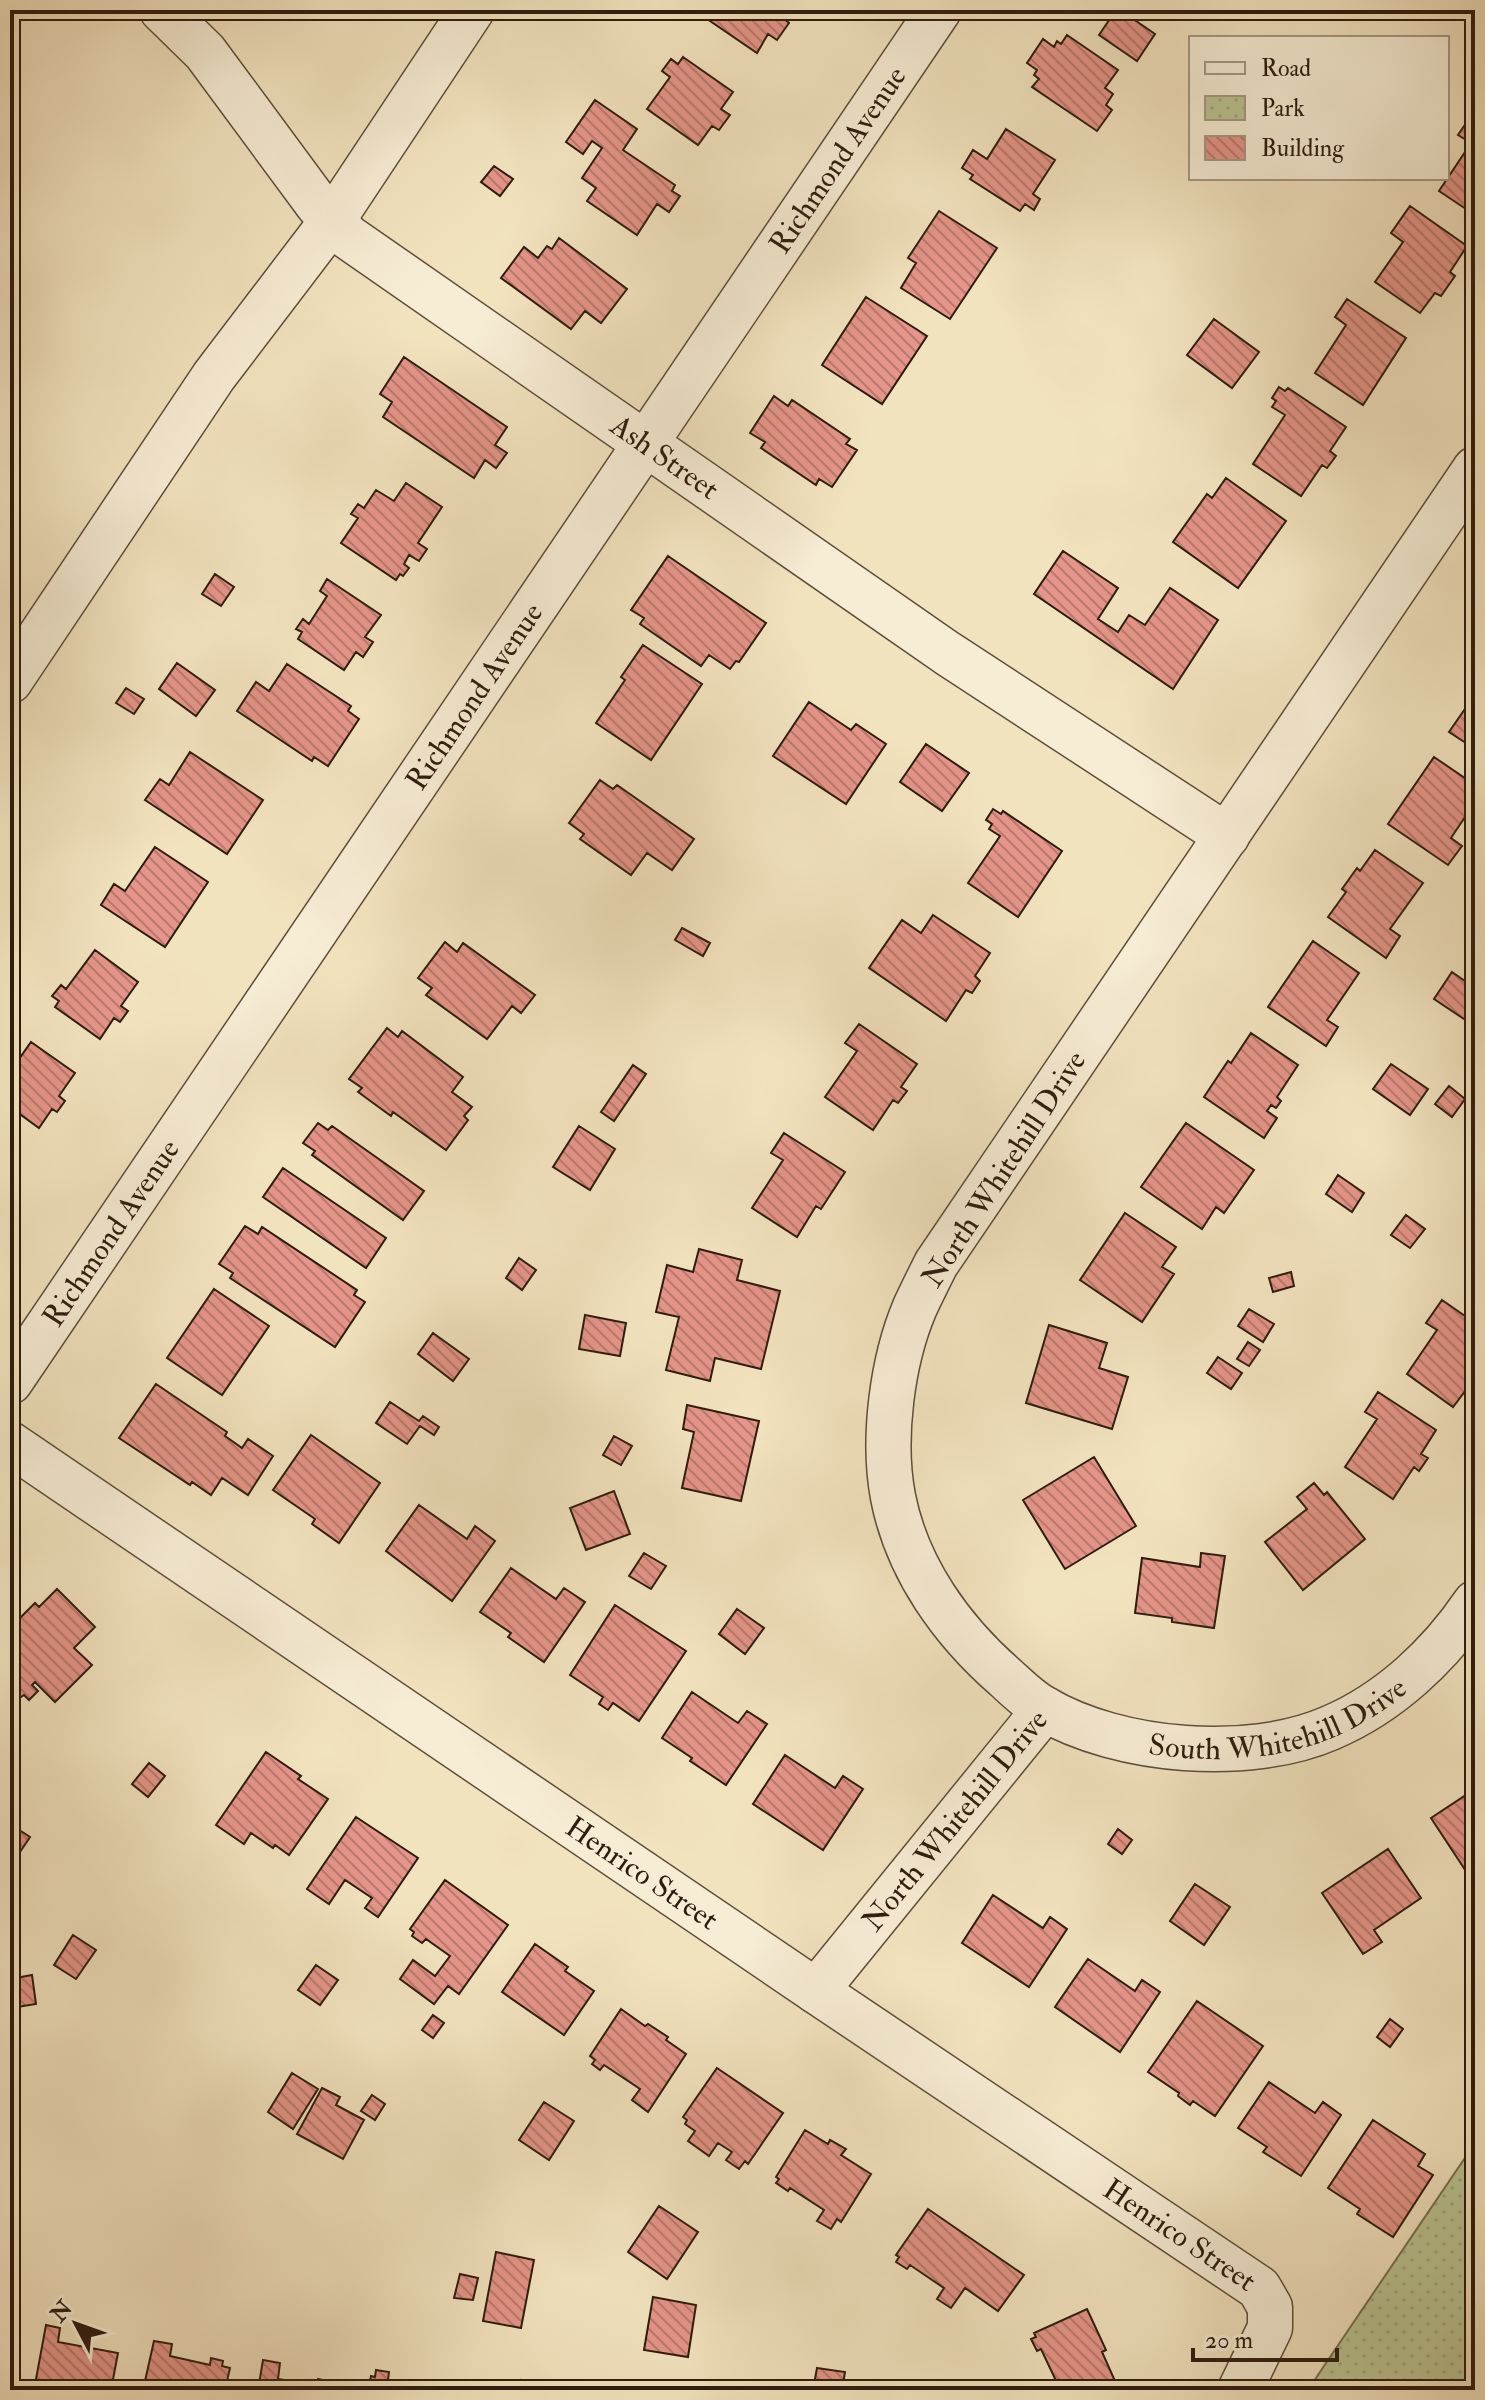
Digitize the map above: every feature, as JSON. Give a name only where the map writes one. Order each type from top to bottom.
[{"type":"street","name":"Ash Street","points":[[162,10],[205,52],[318,205],[348,237],[947,653],[1227,836]]},
{"type":"street","points":[[10,681],[214,376],[332,221],[472,10]]},
{"type":"street","name":"Richmond Avenue","points":[[10,1382],[939,10]]},
{"type":"street","name":"North Whitehill Drive","points":[[816,1991],[1045,1709],[977,1653],[936,1601],[911,1555],[893,1497],[889,1436],[896,1372],[914,1310],[936,1264],[1475,469]]},
{"type":"street","name":"Henrico Street","points":[[10,1444],[1259,2288],[1270,2307],[1270,2328],[1240,2390]]},
{"type":"street","name":"South Whitehill Drive","points":[[1045,1709],[1098,1732],[1163,1746],[1215,1750],[1280,1743],[1330,1728],[1384,1697],[1432,1657],[1475,1603]]},
{"type":"green space","points":[[1475,2143],[1475,2390],[1308,2390],[1324,2366]]},
{"type":"building","points":[[694,10],[785,10],[781,16],[789,23],[777,40],[768,34],[757,53]]},
{"type":"building","points":[[1116,10],[1155,34],[1137,61],[1099,35]]},
{"type":"building","points":[[1067,35],[1118,70],[1105,88],[1113,94],[1106,105],[1112,110],[1097,131],[1032,87],[1039,79],[1034,75],[1037,70],[1027,63],[1043,39],[1054,47],[1057,41],[1061,44]]},
{"type":"building","points":[[683,57],[733,92],[721,109],[730,115],[719,130],[712,126],[698,145],[647,109],[670,77],[662,71],[671,59],[678,64]]},
{"type":"building","points":[[595,100],[637,129],[623,150],[675,185],[672,191],[680,196],[669,212],[657,204],[637,235],[587,201],[596,188],[582,178],[602,148],[592,141],[583,154],[566,142]]},
{"type":"building","points":[[1471,116],[1475,118],[1475,215],[1439,191],[1471,143],[1458,135]]},
{"type":"building","points":[[1006,129],[1055,160],[1033,194],[1040,199],[1034,210],[1025,204],[1020,211],[970,179],[973,175],[962,168],[973,150],[987,159]]},
{"type":"building","points":[[494,166],[513,179],[500,196],[481,182]]},
{"type":"building","points":[[1410,206],[1467,246],[1450,272],[1455,276],[1441,296],[1435,293],[1420,313],[1375,282],[1403,242],[1391,233]]},
{"type":"building","points":[[939,211],[997,248],[950,319],[901,288],[916,263],[908,258]]},
{"type":"building","points":[[559,238],[627,289],[601,323],[585,311],[571,329],[501,278],[524,247],[538,258],[547,246],[552,249]]},
{"type":"building","points":[[866,297],[927,336],[882,404],[822,365]]},
{"type":"building","points":[[1347,299],[1406,338],[1363,405],[1315,373],[1346,325],[1335,317]]},
{"type":"building","points":[[1214,319],[1259,352],[1232,388],[1187,355]]},
{"type":"building","points":[[404,357],[507,427],[495,445],[507,453],[496,468],[485,460],[474,478],[383,417],[392,402],[380,394]]},
{"type":"building","points":[[1279,387],[1285,391],[1288,388],[1346,427],[1330,451],[1336,456],[1327,468],[1322,465],[1301,496],[1253,464],[1285,415],[1272,407],[1276,401],[1272,398]]},
{"type":"building","points":[[774,396],[788,406],[792,400],[850,439],[846,444],[857,450],[832,487],[819,479],[816,485],[761,448],[765,442],[750,433]]},
{"type":"building","points":[[1226,478],[1286,521],[1238,588],[1173,542],[1207,494],[1212,498]]},
{"type":"building","points":[[406,483],[442,507],[418,543],[427,549],[419,561],[409,555],[404,564],[409,568],[396,580],[341,543],[358,518],[351,514],[358,504],[364,508],[376,490],[394,501]]},
{"type":"building","points":[[1063,551],[1118,588],[1098,619],[1118,632],[1129,615],[1145,625],[1170,588],[1218,620],[1173,689],[1034,594]]},
{"type":"building","points":[[668,556],[766,623],[739,662],[736,661],[730,669],[709,655],[701,666],[640,624],[644,618],[631,610]]},
{"type":"building","points":[[215,574],[234,587],[221,606],[202,594]]},
{"type":"building","points":[[327,579],[381,615],[365,637],[373,642],[363,657],[356,652],[344,670],[298,639],[302,632],[296,629],[303,619],[309,624],[327,596],[320,591]]},
{"type":"building","points":[[643,645],[702,684],[651,760],[596,723],[625,680],[621,677]]},
{"type":"building","points":[[177,663],[215,690],[196,716],[159,689]]},
{"type":"building","points":[[287,664],[351,706],[348,711],[359,719],[328,766],[314,757],[312,761],[237,711],[256,682],[269,691]]},
{"type":"building","points":[[126,688],[144,699],[134,714],[116,703]]},
{"type":"building","points":[[1475,696],[1475,749],[1449,732]]},
{"type":"building","points":[[809,702],[851,730],[856,724],[886,744],[846,804],[773,756]]},
{"type":"building","points":[[926,744],[969,773],[942,811],[900,782]]},
{"type":"building","points":[[190,752],[263,800],[227,854],[145,800],[160,779],[169,785]]},
{"type":"building","points":[[1434,757],[1475,785],[1475,802],[1451,838],[1462,846],[1448,865],[1388,824]]},
{"type":"building","points":[[600,780],[613,789],[617,785],[694,839],[672,870],[647,853],[631,875],[580,839],[584,834],[569,823]]},
{"type":"building","points":[[993,809],[1001,814],[1003,811],[1062,851],[1018,917],[968,883],[1000,836],[989,829],[992,824],[986,820]]},
{"type":"building","points":[[155,847],[208,882],[165,947],[101,905],[114,884],[125,891]]},
{"type":"building","points":[[1375,850],[1423,883],[1390,929],[1400,936],[1386,958],[1328,917],[1346,892],[1342,889]]},
{"type":"building","points":[[933,915],[990,953],[975,976],[980,981],[972,993],[966,990],[946,1021],[869,968],[902,920],[921,933]]},
{"type":"building","points":[[682,928],[710,943],[703,956],[675,940]]},
{"type":"building","points":[[1313,941],[1359,973],[1327,1020],[1338,1027],[1326,1046],[1268,1007]]},
{"type":"building","points":[[445,942],[457,952],[463,943],[535,995],[521,1013],[512,1006],[487,1039],[426,995],[432,988],[418,978]]},
{"type":"building","points":[[95,950],[138,982],[121,1006],[128,1011],[120,1022],[114,1018],[100,1039],[55,1007],[59,1001],[52,996],[61,985],[66,989]]},
{"type":"building","points":[[1452,972],[1475,988],[1473,1025],[1434,999]]},
{"type":"building","points":[[859,1024],[917,1064],[901,1087],[907,1091],[898,1103],[893,1100],[873,1130],[825,1097],[857,1051],[845,1043]]},
{"type":"building","points":[[387,1028],[398,1037],[402,1031],[463,1077],[452,1092],[472,1107],[464,1116],[468,1120],[446,1150],[393,1112],[391,1116],[358,1092],[362,1088],[349,1079]]},
{"type":"building","points":[[1251,1033],[1298,1065],[1277,1097],[1281,1101],[1276,1108],[1271,1105],[1267,1111],[1277,1118],[1264,1138],[1204,1097]]},
{"type":"building","points":[[31,1042],[75,1073],[59,1096],[65,1101],[57,1112],[52,1109],[39,1128],[10,1107],[10,1072]]},
{"type":"building","points":[[1391,1064],[1428,1089],[1410,1115],[1373,1089]]},
{"type":"building","points":[[633,1065],[646,1074],[614,1121],[601,1112]]},
{"type":"building","points":[[1449,1086],[1465,1099],[1452,1117],[1435,1104]]},
{"type":"building","points":[[318,1123],[328,1130],[332,1126],[424,1191],[403,1220],[312,1155],[315,1151],[303,1143]]},
{"type":"building","points":[[1186,1123],[1254,1170],[1224,1213],[1216,1207],[1202,1229],[1141,1187]]},
{"type":"building","points":[[579,1126],[615,1149],[590,1190],[553,1167]]},
{"type":"building","points":[[784,1133],[845,1172],[821,1209],[816,1206],[797,1237],[752,1208],[783,1160],[771,1153]]},
{"type":"building","points":[[283,1168],[386,1238],[366,1268],[263,1197]]},
{"type":"building","points":[[1338,1175],[1364,1193],[1352,1212],[1326,1194]]},
{"type":"building","points":[[1125,1213],[1176,1247],[1162,1267],[1174,1274],[1142,1322],[1080,1280]]},
{"type":"building","points":[[1406,1215],[1425,1229],[1410,1248],[1391,1235]]},
{"type":"building","points":[[245,1226],[258,1234],[262,1227],[357,1290],[354,1295],[365,1302],[335,1347],[230,1278],[233,1273],[219,1264]]},
{"type":"building","points":[[699,1249],[742,1260],[737,1280],[780,1291],[761,1369],[715,1358],[710,1381],[666,1370],[679,1317],[656,1312],[667,1265],[693,1272]]},
{"type":"building","points":[[519,1258],[536,1270],[522,1290],[506,1278]]},
{"type":"building","points":[[1291,1272],[1294,1286],[1273,1292],[1269,1278]]},
{"type":"building","points":[[214,1289],[269,1326],[222,1395],[167,1358]]},
{"type":"building","points":[[1442,1300],[1475,1323],[1475,1378],[1453,1407],[1407,1374],[1437,1330],[1426,1323]]},
{"type":"building","points":[[1249,1309],[1274,1324],[1263,1342],[1238,1326]]},
{"type":"building","points":[[585,1315],[626,1323],[620,1356],[579,1349]]},
{"type":"building","points":[[1049,1325],[1107,1343],[1099,1368],[1128,1377],[1112,1429],[1026,1403]]},
{"type":"building","points":[[433,1333],[469,1359],[453,1381],[418,1354]]},
{"type":"building","points":[[1248,1342],[1260,1350],[1249,1366],[1237,1359]]},
{"type":"building","points":[[1218,1357],[1242,1373],[1231,1389],[1207,1373]]},
{"type":"building","points":[[156,1384],[227,1432],[225,1436],[242,1448],[248,1439],[273,1456],[248,1495],[222,1478],[211,1495],[192,1482],[190,1485],[119,1438]]},
{"type":"building","points":[[1378,1392],[1436,1430],[1421,1454],[1428,1458],[1419,1471],[1414,1467],[1393,1499],[1345,1467],[1377,1419],[1365,1412]]},
{"type":"building","points":[[390,1402],[419,1421],[423,1416],[439,1427],[434,1435],[420,1426],[407,1444],[376,1423]]},
{"type":"building","points":[[687,1405],[759,1421],[741,1501],[682,1488],[694,1432],[683,1429]]},
{"type":"building","points":[[311,1435],[380,1483],[339,1543],[312,1524],[315,1519],[273,1490]]},
{"type":"building","points":[[614,1436],[632,1446],[621,1465],[603,1455]]},
{"type":"building","points":[[1094,1457],[1136,1526],[1065,1569],[1023,1500]]},
{"type":"building","points":[[1314,1483],[1324,1495],[1327,1492],[1365,1539],[1303,1590],[1265,1542],[1307,1509],[1297,1497]]},
{"type":"building","points":[[614,1491],[630,1534],[586,1550],[570,1508]]},
{"type":"building","points":[[419,1505],[467,1539],[475,1526],[495,1541],[452,1601],[386,1551]]},
{"type":"building","points":[[644,1553],[666,1566],[651,1589],[629,1576]]},
{"type":"building","points":[[1201,1553],[1225,1556],[1214,1628],[1135,1613],[1142,1558],[1200,1567]]},
{"type":"building","points":[[511,1568],[556,1599],[564,1588],[585,1602],[544,1662],[508,1637],[511,1633],[480,1612]]},
{"type":"building","points":[[57,1589],[95,1627],[74,1648],[92,1665],[55,1702],[35,1682],[32,1685],[38,1691],[29,1700],[10,1686],[10,1628],[35,1603],[39,1607]]},
{"type":"building","points":[[615,1605],[686,1651],[639,1721],[613,1703],[608,1710],[599,1704],[603,1697],[570,1675]]},
{"type":"building","points":[[737,1609],[764,1628],[745,1654],[719,1634]]},
{"type":"building","points":[[692,1692],[738,1723],[747,1711],[767,1724],[726,1785],[662,1738]]},
{"type":"building","points":[[266,1752],[328,1799],[289,1855],[251,1833],[244,1844],[216,1825]]},
{"type":"building","points":[[785,1755],[835,1788],[843,1776],[863,1789],[823,1850],[753,1804]]},
{"type":"building","points":[[149,1763],[165,1776],[148,1797],[132,1784]]},
{"type":"building","points":[[1475,1793],[1475,1885],[1431,1818],[1466,1795],[1468,1798]]},
{"type":"building","points":[[356,1817],[418,1858],[378,1917],[365,1908],[372,1898],[345,1880],[329,1904],[307,1889]]},
{"type":"building","points":[[10,1824],[30,1837],[10,1867]]},
{"type":"building","points":[[1118,1829],[1132,1840],[1122,1854],[1108,1844]]},
{"type":"building","points":[[1388,1849],[1421,1898],[1374,1930],[1382,1942],[1363,1954],[1322,1893]]},
{"type":"building","points":[[445,1880],[508,1925],[459,1994],[448,1986],[434,2004],[400,1979],[413,1960],[435,1976],[450,1956],[426,1939],[422,1943],[412,1936],[414,1932],[410,1929]]},
{"type":"building","points":[[1195,1884],[1230,1907],[1204,1945],[1170,1921]]},
{"type":"building","points":[[993,1895],[1043,1928],[1050,1917],[1067,1929],[1029,1987],[962,1943]]},
{"type":"building","points":[[73,1935],[96,1950],[76,1979],[54,1965]]},
{"type":"building","points":[[535,1944],[568,1967],[565,1971],[594,1991],[564,2035],[502,1992]]},
{"type":"building","points":[[1088,1959],[1135,1991],[1142,1980],[1160,1992],[1120,2052],[1055,2007]]},
{"type":"building","points":[[316,1965],[338,1980],[320,2005],[298,1990]]},
{"type":"building","points":[[32,1975],[36,2004],[11,2008],[10,1979]]},
{"type":"building","points":[[1197,2001],[1263,2046],[1215,2116],[1193,2101],[1190,2105],[1178,2096],[1179,2093],[1148,2072]]},
{"type":"building","points":[[621,2009],[668,2037],[666,2040],[686,2054],[648,2112],[632,2100],[640,2089],[604,2065],[600,2070],[592,2064],[595,2060],[590,2056]]},
{"type":"building","points":[[433,2015],[444,2023],[433,2038],[422,2030]]},
{"type":"building","points":[[1390,2019],[1403,2029],[1390,2047],[1377,2037]]},
{"type":"building","points":[[717,2068],[783,2113],[748,2164],[745,2161],[739,2169],[726,2160],[732,2152],[718,2143],[709,2156],[688,2141],[695,2131],[685,2124],[687,2120],[683,2117]]},
{"type":"building","points":[[292,2073],[318,2089],[293,2129],[268,2112]]},
{"type":"building","points":[[1269,2082],[1315,2113],[1323,2102],[1341,2115],[1301,2176],[1263,2152],[1267,2147],[1238,2128]]},
{"type":"building","points":[[322,2088],[340,2097],[336,2105],[364,2120],[343,2159],[297,2134]]},
{"type":"building","points":[[372,2095],[385,2104],[375,2120],[361,2111]]},
{"type":"building","points":[[544,2102],[574,2121],[549,2160],[519,2140]]},
{"type":"building","points":[[1373,2120],[1425,2154],[1418,2166],[1433,2175],[1393,2237],[1357,2214],[1360,2209],[1328,2188]]},
{"type":"building","points":[[805,2130],[828,2144],[830,2140],[846,2149],[841,2155],[871,2174],[841,2222],[837,2219],[831,2229],[817,2221],[824,2210],[790,2188],[788,2191],[776,2183],[779,2179],[776,2177]]},
{"type":"building","points":[[659,2206],[698,2232],[667,2279],[628,2252]]},
{"type":"building","points":[[928,2209],[1024,2275],[998,2311],[965,2288],[951,2308],[937,2299],[944,2288],[910,2265],[907,2269],[896,2262],[899,2257],[896,2255]]},
{"type":"building","points":[[496,2252],[534,2260],[521,2328],[483,2321]]},
{"type":"building","points":[[460,2274],[478,2278],[473,2300],[454,2298]]},
{"type":"building","points":[[653,2297],[696,2305],[688,2357],[644,2350]]},
{"type":"building","points":[[1087,2309],[1106,2350],[1102,2352],[1115,2381],[1094,2390],[1053,2390],[1059,2387],[1041,2349],[1037,2351],[1031,2339],[1036,2337],[1034,2333]]},
{"type":"building","points":[[46,2325],[60,2328],[58,2342],[118,2353],[111,2390],[34,2390]]},
{"type":"building","points":[[154,2341],[172,2344],[170,2356],[210,2365],[211,2358],[223,2361],[222,2366],[230,2368],[225,2390],[143,2390]]},
{"type":"building","points":[[263,2360],[280,2363],[278,2379],[317,2385],[318,2379],[332,2382],[333,2390],[258,2390]]},
{"type":"building","points":[[817,2368],[845,2372],[842,2390],[813,2390]]},
{"type":"building","points":[[376,2370],[389,2372],[388,2380],[431,2388],[432,2380],[443,2381],[442,2390],[368,2390],[371,2376],[375,2377]]},
{"type":"building","points":[[521,2380],[557,2386],[556,2390],[519,2390]]}]
